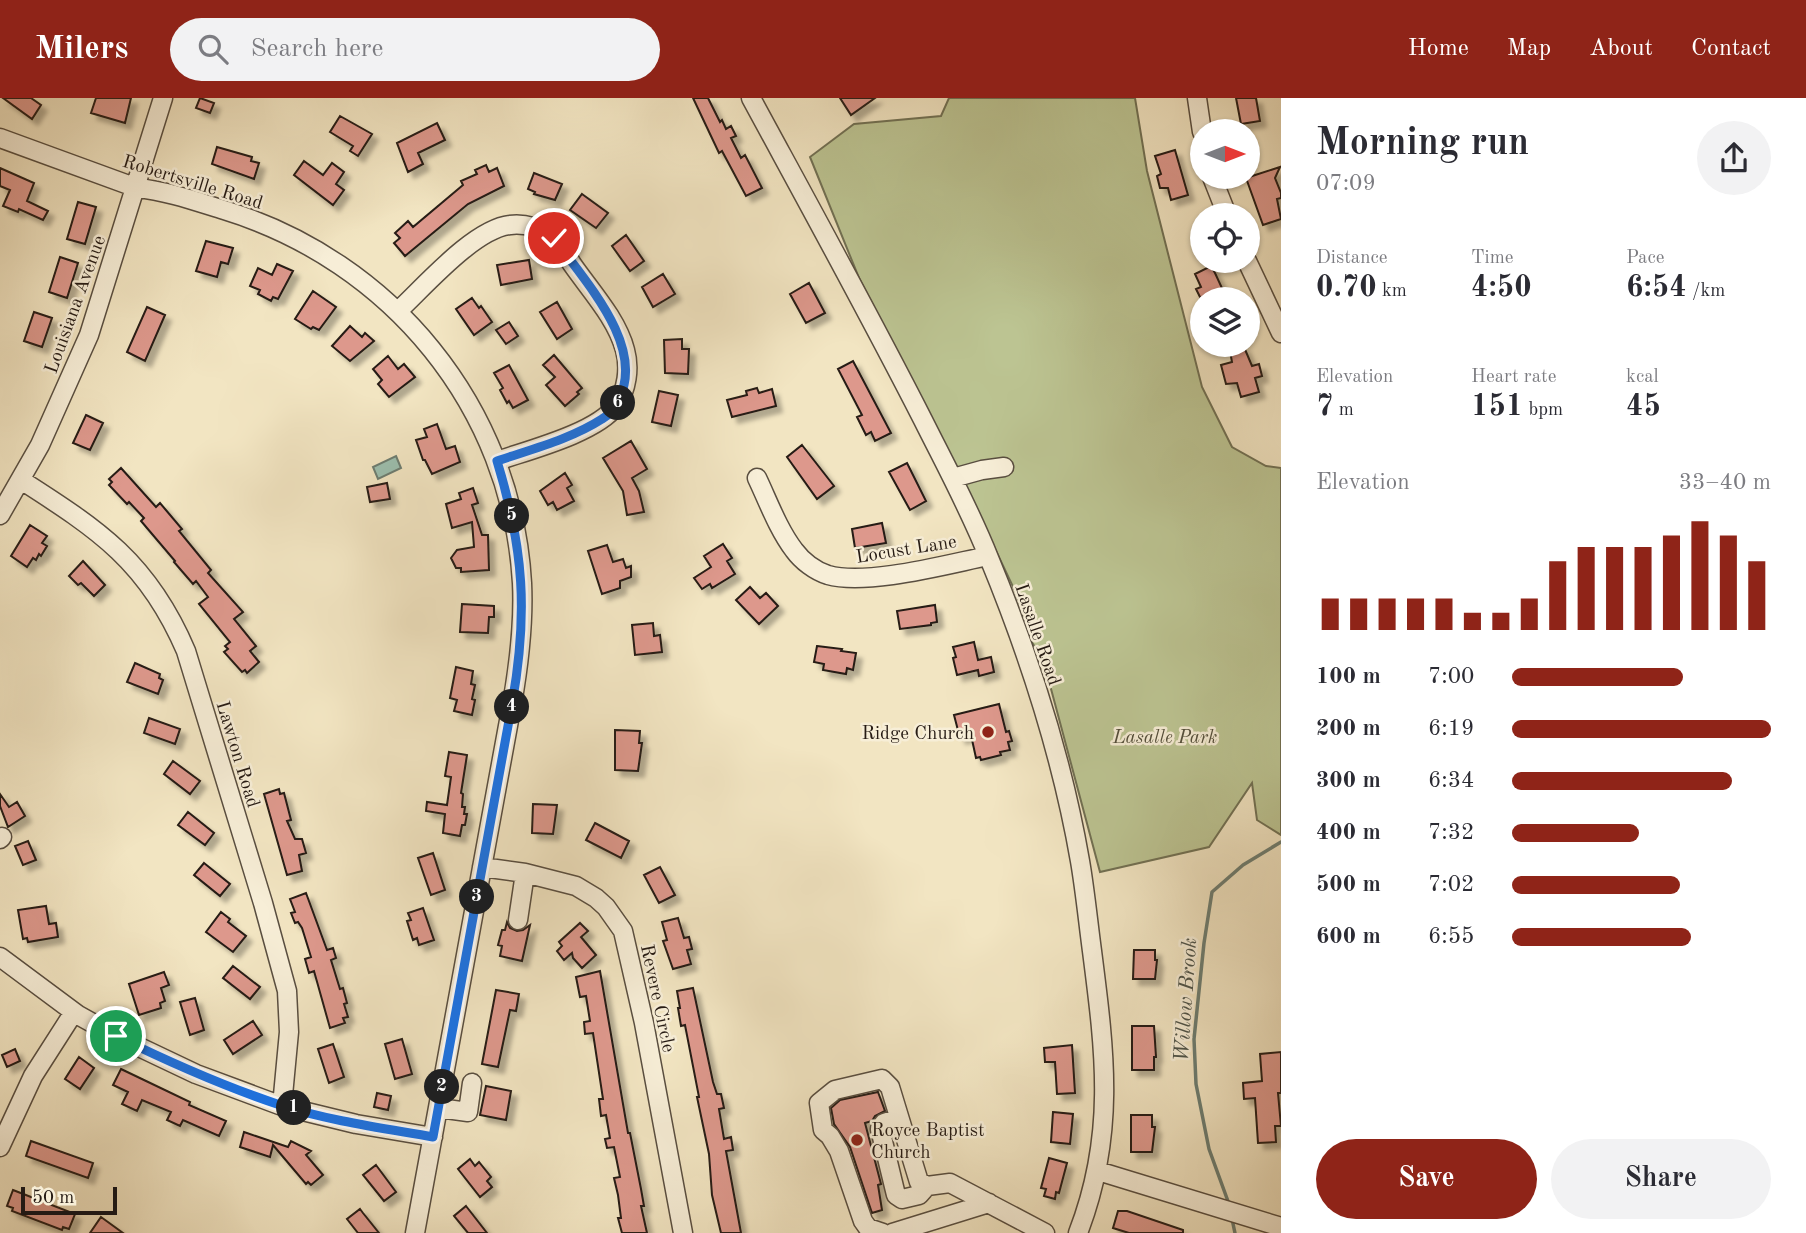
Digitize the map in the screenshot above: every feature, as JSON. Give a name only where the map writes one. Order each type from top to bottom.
[{"type":"street","name":"Louisiana Avenue","points":[[0,515],[22,480],[55,414],[89,335],[163,98]]},
{"type":"street","name":"Lasalle Road","points":[[751,98],[894,362],[953,478],[988,555],[1035,682],[1063,783],[1080,860],[1103,1049],[1106,1093],[1103,1136],[1098,1171],[1078,1233]]},
{"type":"street","points":[[1196,98],[1200,119]]},
{"type":"street","name":"Robertsville Road","points":[[0,138],[137,188],[159,190],[238,214],[274,228],[327,255],[398,311],[439,357],[468,401],[497,461],[518,542],[523,612],[518,671],[415,1233]]},
{"type":"street","points":[[398,311],[480,236],[508,225],[522,225],[539,229],[554,238],[606,313],[625,350],[625,388],[617,404],[605,418],[589,427],[497,461]]},
{"type":"street","points":[[1253,273],[1281,333]]},
{"type":"street","points":[[953,478],[1004,467]]},
{"type":"street","name":"Locust Lane","points":[[757,478],[793,550],[808,564],[827,574],[849,578],[867,577],[926,569],[988,555]]},
{"type":"street","name":"Lawton Road","points":[[22,480],[110,540],[156,594],[174,623],[186,651],[287,991],[289,1032],[282,1105]]},
{"type":"street","name":"Revere Circle","points":[[482,867],[525,873],[576,886],[606,906],[622,932],[644,1023],[683,1233]]},
{"type":"street","points":[[518,920],[525,873]]},
{"type":"street","points":[[0,957],[74,1012],[116,1036],[184,1068],[282,1105],[356,1124],[433,1137]]},
{"type":"street","points":[[0,1147],[33,1076],[74,1012]]},
{"type":"street","points":[[883,1233],[868,1227],[859,1212],[839,1152],[830,1136],[823,1130],[819,1102],[835,1090],[882,1079],[891,1087],[917,1179],[927,1186]]},
{"type":"street","points":[[439,1108],[468,1112],[472,1083]]},
{"type":"street","points":[[899,1118],[884,1123],[880,1129],[896,1195],[902,1199],[914,1198],[927,1186],[947,1182],[1045,1233]]},
{"type":"street","points":[[1098,1171],[1281,1227]]},
{"type":"street","points":[[892,1233],[989,1203]]},
{"type":"green space","name":"Lasalle Park","points":[[949,98],[1135,98],[1147,171],[1190,340],[1190,357],[1194,357],[1202,387],[1232,447],[1266,466],[1281,468],[1281,835],[1257,820],[1252,783],[1209,847],[1100,872],[1043,659],[1031,641],[1016,593],[963,481],[859,278],[810,157],[854,124],[941,116]]},
{"type":"shaded area","points":[[396,456],[401,468],[378,479],[373,467]]},
{"type":"building","points":[[3,98],[31,98],[41,105],[32,119]]},
{"type":"building","points":[[96,98],[131,98],[125,123],[91,113]]},
{"type":"building","points":[[200,98],[214,103],[210,113],[196,108]]},
{"type":"building","points":[[693,98],[708,98],[720,122],[722,120],[726,129],[731,126],[736,136],[731,138],[741,158],[745,155],[762,188],[746,196],[722,151],[719,153]]},
{"type":"building","points":[[840,98],[875,98],[851,115]]},
{"type":"building","points":[[1236,98],[1256,98],[1260,119],[1240,119]]},
{"type":"building","points":[[340,116],[372,134],[358,156],[350,151],[353,146],[330,132]]},
{"type":"building","points":[[437,123],[445,140],[418,153],[423,164],[408,172],[397,143]]},
{"type":"building","points":[[217,147],[252,157],[251,161],[259,163],[254,179],[212,164]]},
{"type":"building","points":[[1175,150],[1188,195],[1171,200],[1168,188],[1160,188],[1157,176],[1161,174],[1155,156]]},
{"type":"building","points":[[304,161],[323,175],[332,163],[344,172],[336,184],[344,190],[333,205],[294,175]]},
{"type":"building","points":[[486,165],[489,172],[497,168],[504,186],[468,204],[405,256],[394,243],[400,238],[395,233],[408,221],[413,227],[463,185],[461,181],[477,174],[475,170]]},
{"type":"building","points":[[1280,167],[1275,178],[1281,193],[1281,198],[1277,199],[1281,219],[1263,225],[1260,203],[1255,203],[1250,189],[1260,189],[1260,173]]},
{"type":"building","points":[[0,168],[34,183],[27,201],[48,211],[43,220],[19,209],[18,212],[3,206],[10,190],[0,186]]},
{"type":"building","points":[[534,173],[562,184],[555,200],[534,194],[535,192],[528,189]]},
{"type":"building","points":[[582,194],[608,213],[596,228],[570,210]]},
{"type":"building","points":[[78,202],[96,207],[85,244],[67,239]]},
{"type":"building","points":[[626,235],[644,261],[630,271],[612,246]]},
{"type":"building","points":[[206,241],[233,248],[228,264],[221,262],[217,277],[196,271]]},
{"type":"building","points":[[60,257],[78,263],[67,298],[49,292]]},
{"type":"building","points":[[529,260],[532,279],[501,285],[497,265]]},
{"type":"building","points":[[277,264],[293,271],[278,299],[273,297],[271,301],[258,294],[260,290],[250,286],[258,268],[272,275]]},
{"type":"building","points":[[1215,273],[1221,287],[1201,287],[1195,274]]},
{"type":"building","points":[[663,274],[675,294],[653,307],[642,287]]},
{"type":"building","points":[[809,283],[825,313],[806,323],[790,294]]},
{"type":"building","points":[[313,291],[336,307],[319,330],[313,327],[311,329],[295,319]]},
{"type":"building","points":[[472,298],[492,322],[474,335],[456,309]]},
{"type":"building","points":[[557,302],[572,329],[557,339],[540,312]]},
{"type":"building","points":[[147,307],[165,315],[145,361],[127,352]]},
{"type":"building","points":[[34,312],[52,318],[42,347],[24,341]]},
{"type":"building","points":[[509,322],[518,336],[506,344],[496,330]]},
{"type":"building","points":[[350,326],[362,337],[365,333],[374,341],[350,361],[332,346]]},
{"type":"building","points":[[682,339],[682,349],[689,349],[688,374],[665,373],[664,340]]},
{"type":"building","points":[[554,355],[582,388],[565,406],[546,385],[555,377],[543,365]]},
{"type":"building","points":[[388,356],[398,369],[404,364],[415,377],[389,397],[378,384],[382,380],[373,369]]},
{"type":"building","points":[[1231,357],[1248,357],[1252,366],[1259,364],[1262,376],[1255,378],[1259,392],[1241,397],[1237,383],[1226,384],[1221,365],[1232,362]]},
{"type":"building","points":[[853,361],[891,433],[875,441],[871,432],[866,435],[857,417],[862,415],[838,369]]},
{"type":"building","points":[[509,365],[528,400],[513,408],[509,401],[507,403],[500,390],[503,388],[494,373]]},
{"type":"building","points":[[757,388],[759,393],[772,389],[776,406],[732,417],[727,400],[747,395],[746,391]]},
{"type":"building","points":[[659,391],[678,395],[671,426],[652,422]]},
{"type":"building","points":[[86,415],[103,423],[90,450],[73,443]]},
{"type":"building","points":[[437,424],[446,449],[455,446],[460,462],[432,474],[423,460],[416,440],[427,437],[424,429]]},
{"type":"building","points":[[631,441],[647,469],[632,478],[639,491],[644,512],[627,515],[623,491],[603,458]]},
{"type":"building","points":[[802,445],[834,486],[817,499],[787,457]]},
{"type":"building","points":[[907,463],[926,501],[910,510],[889,472]]},
{"type":"building","points":[[121,468],[156,507],[160,503],[211,570],[208,573],[243,612],[234,619],[256,646],[250,651],[259,662],[247,673],[245,670],[242,672],[224,652],[228,649],[225,646],[230,642],[199,604],[208,597],[196,581],[193,584],[174,562],[141,521],[144,518],[109,485],[112,482],[109,479]]},
{"type":"building","points":[[565,473],[572,485],[567,488],[574,501],[557,510],[553,502],[548,505],[540,491]]},
{"type":"building","points":[[387,483],[390,499],[370,502],[367,487]]},
{"type":"building","points":[[473,488],[478,503],[472,505],[482,535],[488,535],[489,570],[461,572],[461,568],[456,568],[451,558],[457,550],[474,547],[472,522],[452,528],[446,504],[461,499],[459,493]]},
{"type":"building","points":[[882,523],[886,543],[855,548],[852,529]]},
{"type":"building","points":[[30,525],[47,536],[42,543],[47,546],[41,556],[39,554],[36,560],[33,558],[27,567],[11,556]]},
{"type":"building","points":[[723,544],[732,558],[727,561],[735,574],[712,588],[710,584],[702,589],[694,578],[711,567],[704,556]]},
{"type":"building","points":[[607,545],[613,562],[623,559],[626,568],[631,566],[631,577],[620,581],[620,588],[602,594],[588,551]]},
{"type":"building","points":[[83,561],[105,585],[94,596],[69,576]]},
{"type":"building","points":[[750,587],[760,598],[766,593],[778,606],[759,624],[736,600]]},
{"type":"building","points":[[462,604],[494,606],[494,617],[489,617],[488,633],[460,632]]},
{"type":"building","points":[[935,605],[937,622],[900,629],[897,611]]},
{"type":"building","points":[[653,623],[654,636],[660,635],[662,652],[635,655],[632,625]]},
{"type":"building","points":[[974,642],[978,660],[991,657],[994,672],[979,676],[978,670],[957,675],[953,647]]},
{"type":"building","points":[[817,646],[856,653],[853,670],[847,668],[846,674],[823,670],[824,664],[814,662]]},
{"type":"building","points":[[135,663],[160,674],[159,678],[163,680],[158,694],[127,682]]},
{"type":"building","points":[[456,667],[473,671],[471,684],[475,685],[472,699],[475,700],[472,715],[454,711],[457,700],[450,698]]},
{"type":"building","points":[[999,704],[1006,732],[1009,731],[1012,741],[1008,742],[1010,750],[981,760],[980,757],[976,758],[971,735],[960,738],[954,715]]},
{"type":"building","points":[[149,718],[180,729],[175,744],[144,733]]},
{"type":"building","points":[[615,730],[640,731],[639,743],[642,743],[638,771],[615,770]]},
{"type":"building","points":[[449,752],[467,755],[461,793],[464,814],[467,814],[460,836],[443,833],[445,814],[426,811],[427,802],[447,805],[451,777],[445,776]]},
{"type":"building","points":[[173,761],[200,781],[190,794],[164,774]]},
{"type":"building","points":[[279,789],[280,794],[284,793],[291,820],[287,821],[295,839],[302,839],[306,853],[299,855],[302,871],[287,875],[264,794]]},
{"type":"building","points":[[0,794],[9,807],[17,802],[25,816],[8,827],[0,806]]},
{"type":"building","points":[[533,804],[557,805],[553,834],[532,833]]},
{"type":"building","points":[[188,812],[214,833],[205,845],[178,825]]},
{"type":"building","points":[[595,823],[629,841],[621,858],[586,840]]},
{"type":"building","points":[[28,841],[36,860],[23,865],[15,846]]},
{"type":"building","points":[[433,853],[445,890],[431,895],[418,858]]},
{"type":"building","points":[[204,863],[230,884],[220,896],[194,875]]},
{"type":"building","points":[[660,867],[675,895],[659,903],[644,875]]},
{"type":"building","points":[[306,893],[327,950],[333,948],[336,958],[331,960],[347,1003],[344,1004],[348,1017],[343,1018],[345,1023],[330,1028],[314,971],[309,973],[305,959],[311,957],[302,928],[298,922],[295,923],[291,913],[295,912],[290,899]]},
{"type":"building","points":[[46,906],[49,924],[56,923],[58,937],[28,942],[27,938],[23,939],[18,910]]},
{"type":"building","points":[[423,908],[434,940],[419,945],[417,938],[413,940],[407,921],[411,920],[408,913]]},
{"type":"building","points":[[221,912],[230,919],[228,922],[246,936],[233,952],[206,932]]},
{"type":"building","points":[[678,918],[684,938],[689,937],[692,949],[687,950],[691,964],[673,969],[663,941],[667,940],[662,922]]},
{"type":"building","points":[[507,922],[510,928],[517,931],[530,925],[522,961],[500,956],[502,946],[498,945]]},
{"type":"building","points":[[580,923],[588,931],[581,937],[596,955],[582,968],[572,953],[564,960],[557,951],[562,946],[559,942]]},
{"type":"building","points":[[1134,950],[1155,950],[1155,979],[1133,979]]},
{"type":"building","points":[[233,966],[260,987],[250,999],[223,978]]},
{"type":"building","points":[[600,971],[647,1233],[622,1233],[618,1218],[621,1218],[614,1178],[620,1177],[614,1147],[607,1148],[605,1139],[610,1138],[606,1115],[601,1116],[599,1099],[603,1099],[593,1033],[585,1034],[584,1022],[590,1021],[586,996],[580,997],[576,977]]},
{"type":"building","points":[[164,972],[169,985],[161,988],[165,1001],[160,1003],[161,1008],[139,1015],[129,984]]},
{"type":"building","points":[[693,988],[713,1082],[717,1094],[721,1094],[724,1108],[719,1109],[724,1139],[731,1137],[733,1150],[726,1151],[741,1233],[721,1233],[712,1195],[709,1154],[699,1097],[685,1025],[681,1026],[678,1008],[677,991]]},
{"type":"building","points":[[496,990],[519,994],[516,1011],[510,1010],[498,1067],[482,1064]]},
{"type":"building","points":[[195,998],[204,1030],[190,1035],[180,1002]]},
{"type":"building","points":[[253,1021],[262,1035],[233,1054],[224,1040]]},
{"type":"building","points":[[1132,1026],[1154,1026],[1154,1070],[1132,1070]]},
{"type":"building","points":[[402,1039],[412,1074],[395,1079],[385,1044]]},
{"type":"building","points":[[333,1044],[344,1077],[329,1083],[318,1049]]},
{"type":"building","points":[[1072,1045],[1075,1093],[1057,1094],[1055,1062],[1045,1062],[1044,1048]]},
{"type":"building","points":[[15,1049],[20,1061],[7,1067],[2,1055]]},
{"type":"building","points":[[1281,1052],[1281,1093],[1278,1093],[1281,1126],[1275,1126],[1276,1142],[1258,1143],[1255,1098],[1244,1099],[1243,1083],[1262,1081],[1260,1054]]},
{"type":"building","points":[[79,1057],[94,1068],[80,1089],[65,1079]]},
{"type":"building","points":[[121,1069],[226,1121],[219,1136],[183,1120],[180,1126],[167,1120],[171,1112],[142,1100],[137,1111],[122,1104],[128,1092],[113,1085]]},
{"type":"building","points":[[486,1086],[511,1091],[506,1120],[480,1115]]},
{"type":"building","points":[[878,1092],[885,1111],[865,1123],[881,1184],[878,1185],[882,1210],[872,1213],[850,1147],[834,1124],[831,1108],[840,1100]]},
{"type":"building","points":[[377,1093],[391,1096],[388,1110],[374,1107]]},
{"type":"building","points":[[1053,1112],[1073,1114],[1070,1144],[1051,1142]]},
{"type":"building","points":[[1131,1115],[1152,1115],[1152,1127],[1155,1127],[1152,1152],[1131,1152]]},
{"type":"building","points":[[244,1132],[288,1147],[291,1141],[311,1151],[306,1155],[323,1175],[311,1185],[308,1182],[306,1184],[273,1145],[270,1157],[240,1147]]},
{"type":"building","points":[[31,1141],[93,1163],[88,1178],[26,1156]]},
{"type":"building","points":[[1049,1158],[1067,1163],[1055,1199],[1044,1196],[1046,1189],[1041,1188]]},
{"type":"building","points":[[470,1159],[475,1166],[479,1162],[491,1177],[487,1181],[492,1187],[480,1197],[458,1169]]},
{"type":"building","points":[[376,1165],[396,1192],[384,1201],[363,1175]]},
{"type":"building","points":[[13,1190],[75,1214],[69,1229],[63,1227],[62,1230],[12,1211],[13,1208],[7,1206]]},
{"type":"building","points":[[466,1206],[487,1233],[468,1233],[454,1216]]},
{"type":"building","points":[[360,1209],[379,1233],[358,1233],[347,1219]]},
{"type":"building","points":[[1118,1211],[1127,1211],[1183,1230],[1183,1233],[1129,1233],[1113,1228]]},
{"type":"building","points":[[101,1217],[123,1233],[90,1233]]},
{"type":"waterway","name":"Willow Brook","points":[[1229,1204],[1209,1149],[1196,1084],[1194,1039],[1204,943],[1212,892],[1243,865],[1281,842]]},
{"type":"waterway","name":"Willow Brook","points":[[1232,1219],[1235,1233]]},
{"type":"place","name":"Ridge Church","points":[[988,732]]},
{"type":"place","name":"Royce Baptist Church","points":[[857,1140]]},
{"type":"route","points":[[116,1036],[197,1074],[282,1105],[356,1124],[433,1137],[518,671],[522,636],[522,582],[518,542],[497,461],[589,427],[605,418],[617,404],[625,388],[625,350],[618,332],[554,238]]}]
